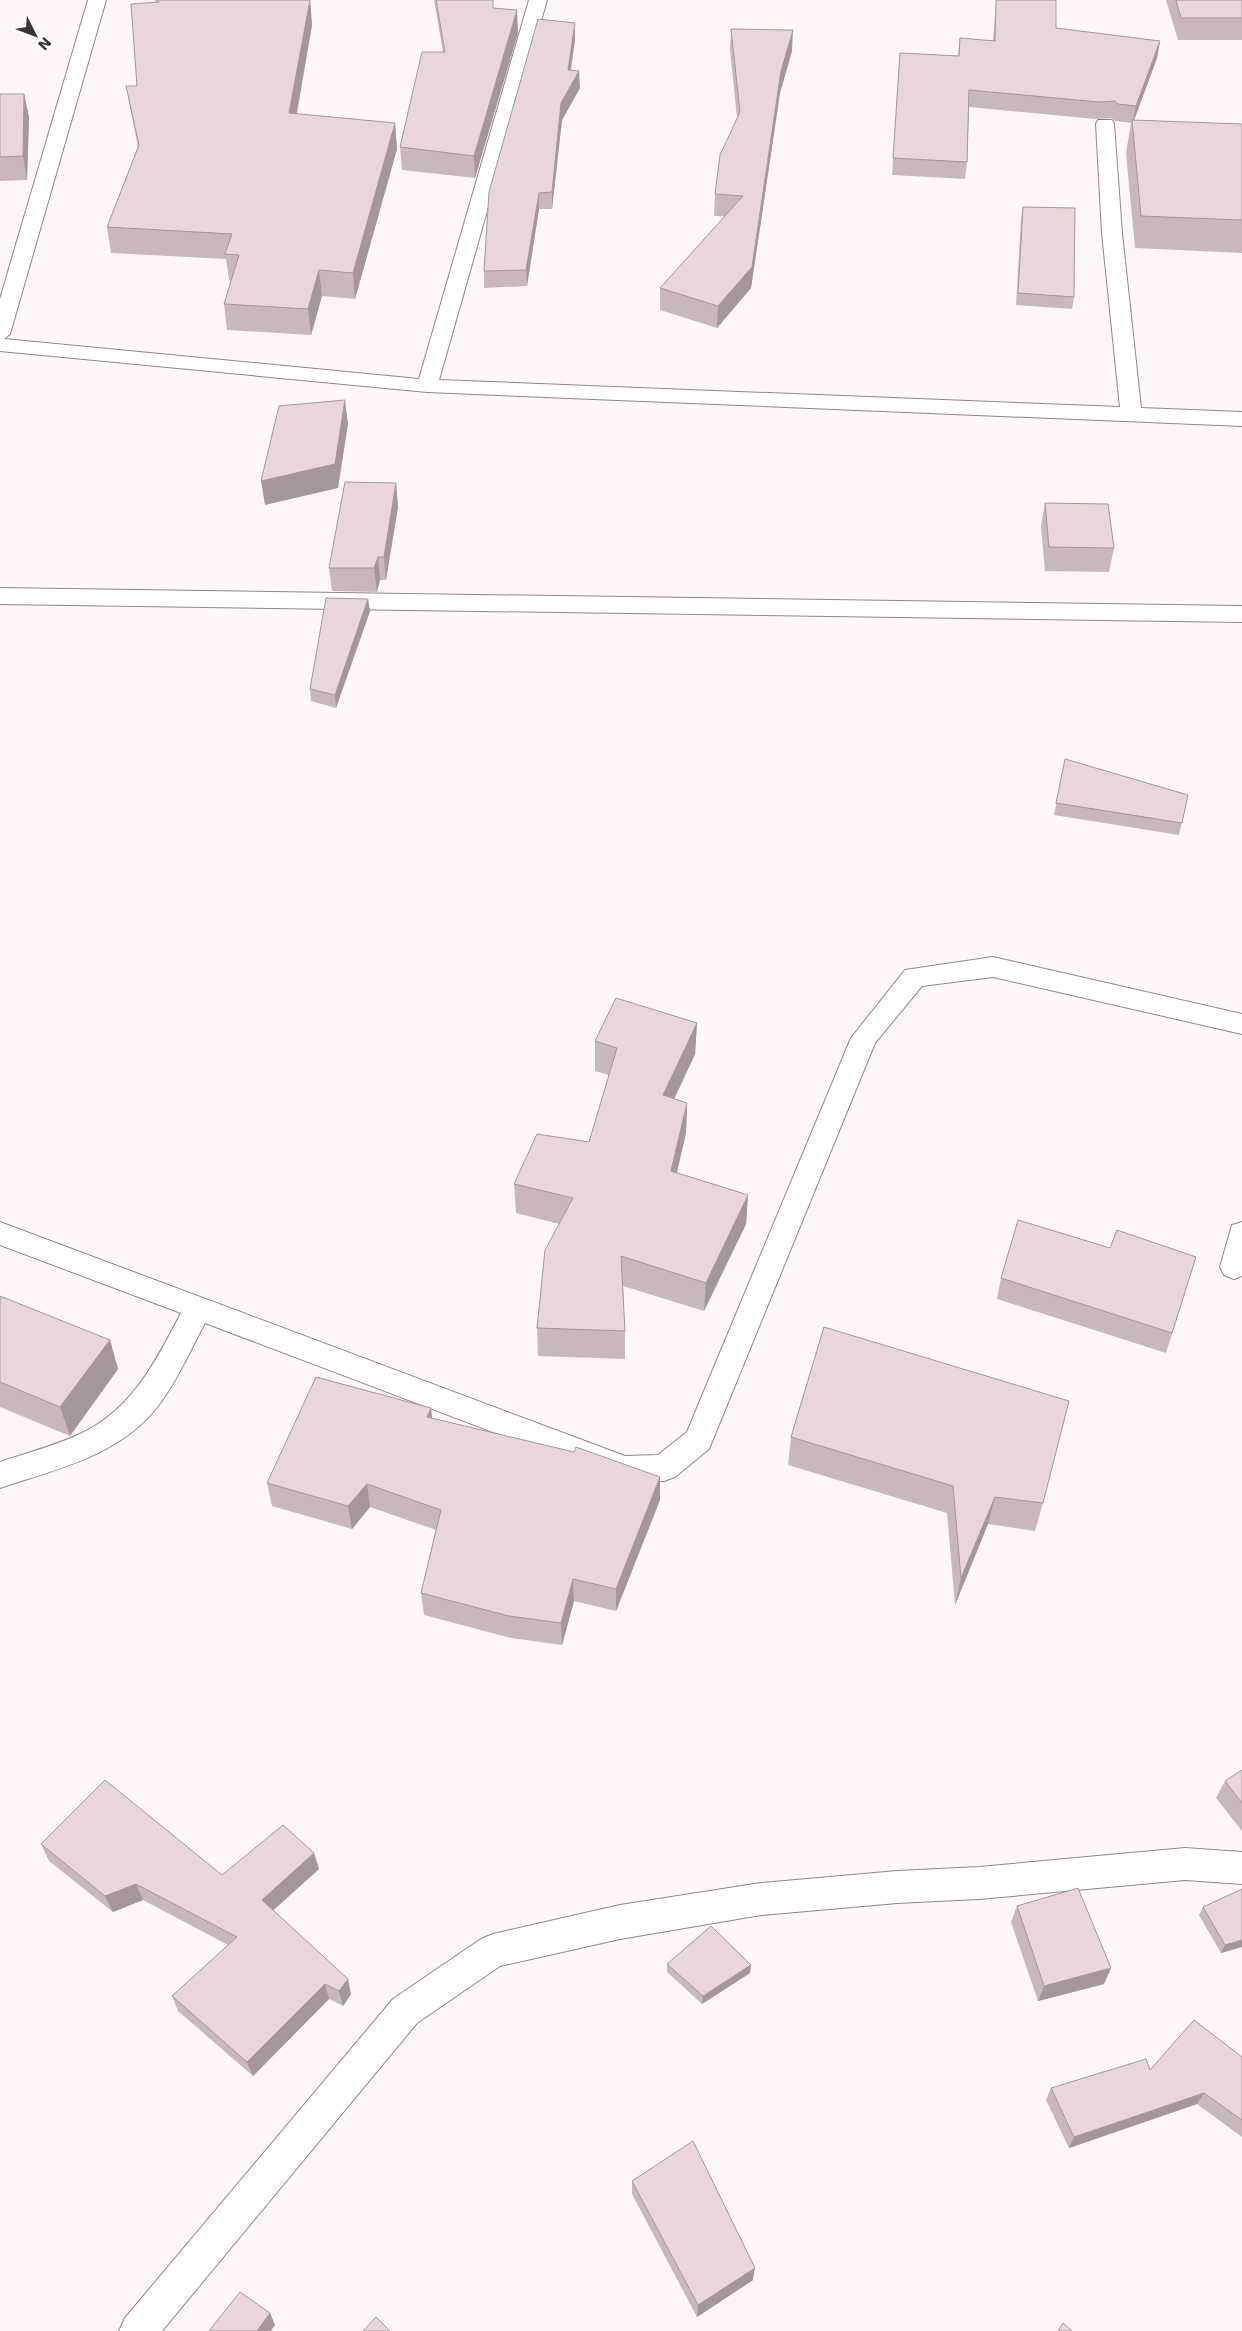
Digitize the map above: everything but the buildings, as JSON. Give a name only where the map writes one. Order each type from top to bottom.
[{"type":"street","points":[[0,334],[97,0]]},
{"type":"street","points":[[427,386],[538,0]]},
{"type":"street","points":[[1105,124],[1112,233],[1131,415]]},
{"type":"street","points":[[0,345],[427,386],[1242,419]]},
{"type":"street","points":[[0,596],[1242,614]]},
{"type":"street","points":[[0,1233],[625,1469],[664,1468],[698,1440],[864,1038],[914,976],[993,967],[1242,1024]]},
{"type":"street","points":[[1234,1267],[1242,1233]]},
{"type":"street","points":[[0,1475],[95,1441],[124,1423],[152,1392],[198,1308]]},
{"type":"street","points":[[138,2331],[405,2011],[493,1951],[620,1922],[761,1899],[897,1887],[978,1883],[1185,1864],[1242,1868]]}]
